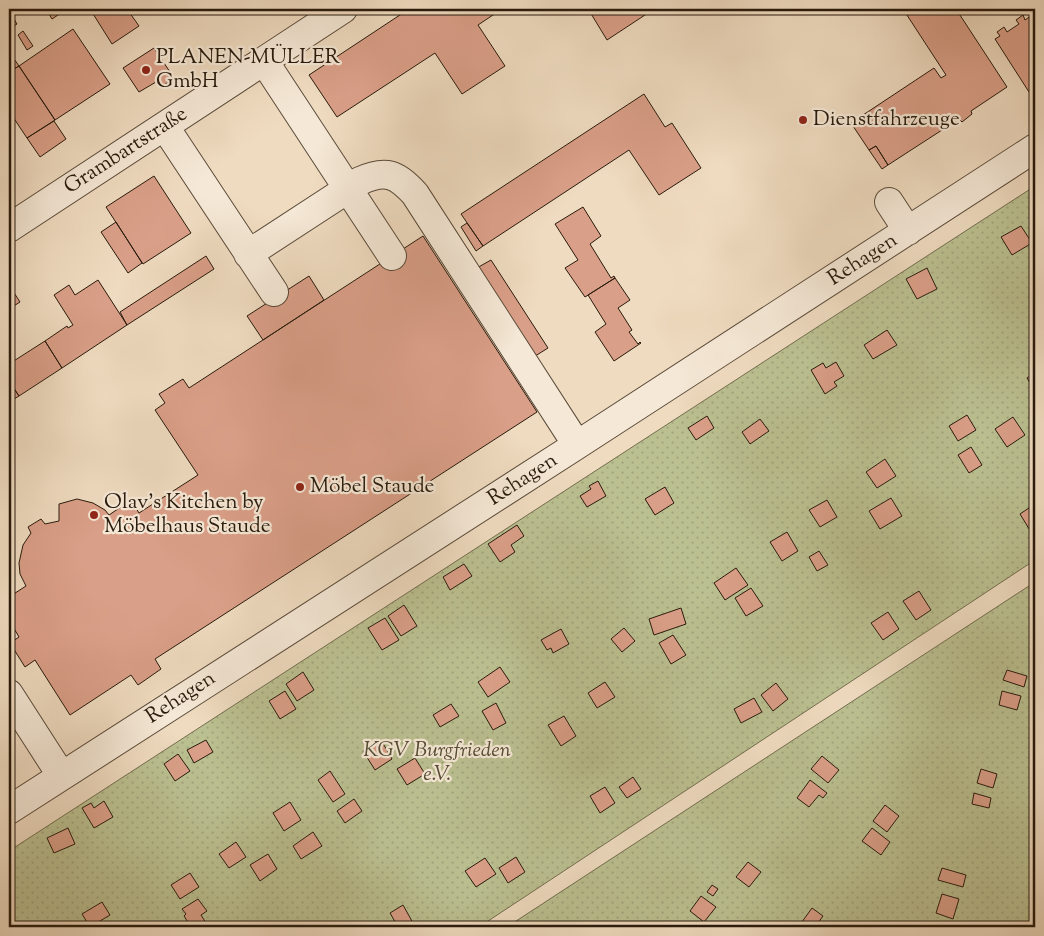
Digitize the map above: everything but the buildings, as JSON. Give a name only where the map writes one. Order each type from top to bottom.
[{"type":"street","name":"Grambartstraße","points":[[9,228],[343,9]]},
{"type":"street","points":[[264,61],[392,256]]},
{"type":"street","points":[[165,127],[274,292]]},
{"type":"street","name":"Rehagen","points":[[9,810],[578,445],[1035,148]]},
{"type":"street","points":[[248,254],[371,176],[386,174],[403,180],[415,194],[578,445]]},
{"type":"street","points":[[889,202],[908,231]]},
{"type":"street","points":[[9,694],[61,776]]},
{"type":"green space","name":"KGV Burgfrieden e.V.","points":[[1035,186],[1035,560],[479,927],[9,927],[9,851]]},
{"type":"green space","points":[[1035,582],[1035,927],[507,927]]},
{"type":"place","name":"PLANEN-MÜLLER GmbH","points":[[146,70]]},
{"type":"place","name":"Dienstfahrzeuge","points":[[803,120]]},
{"type":"place","name":"Möbel Staude","points":[[300,487]]},
{"type":"place","name":"Olav's Kitchen by Möbelhaus Staude","points":[[94,515]]}]
